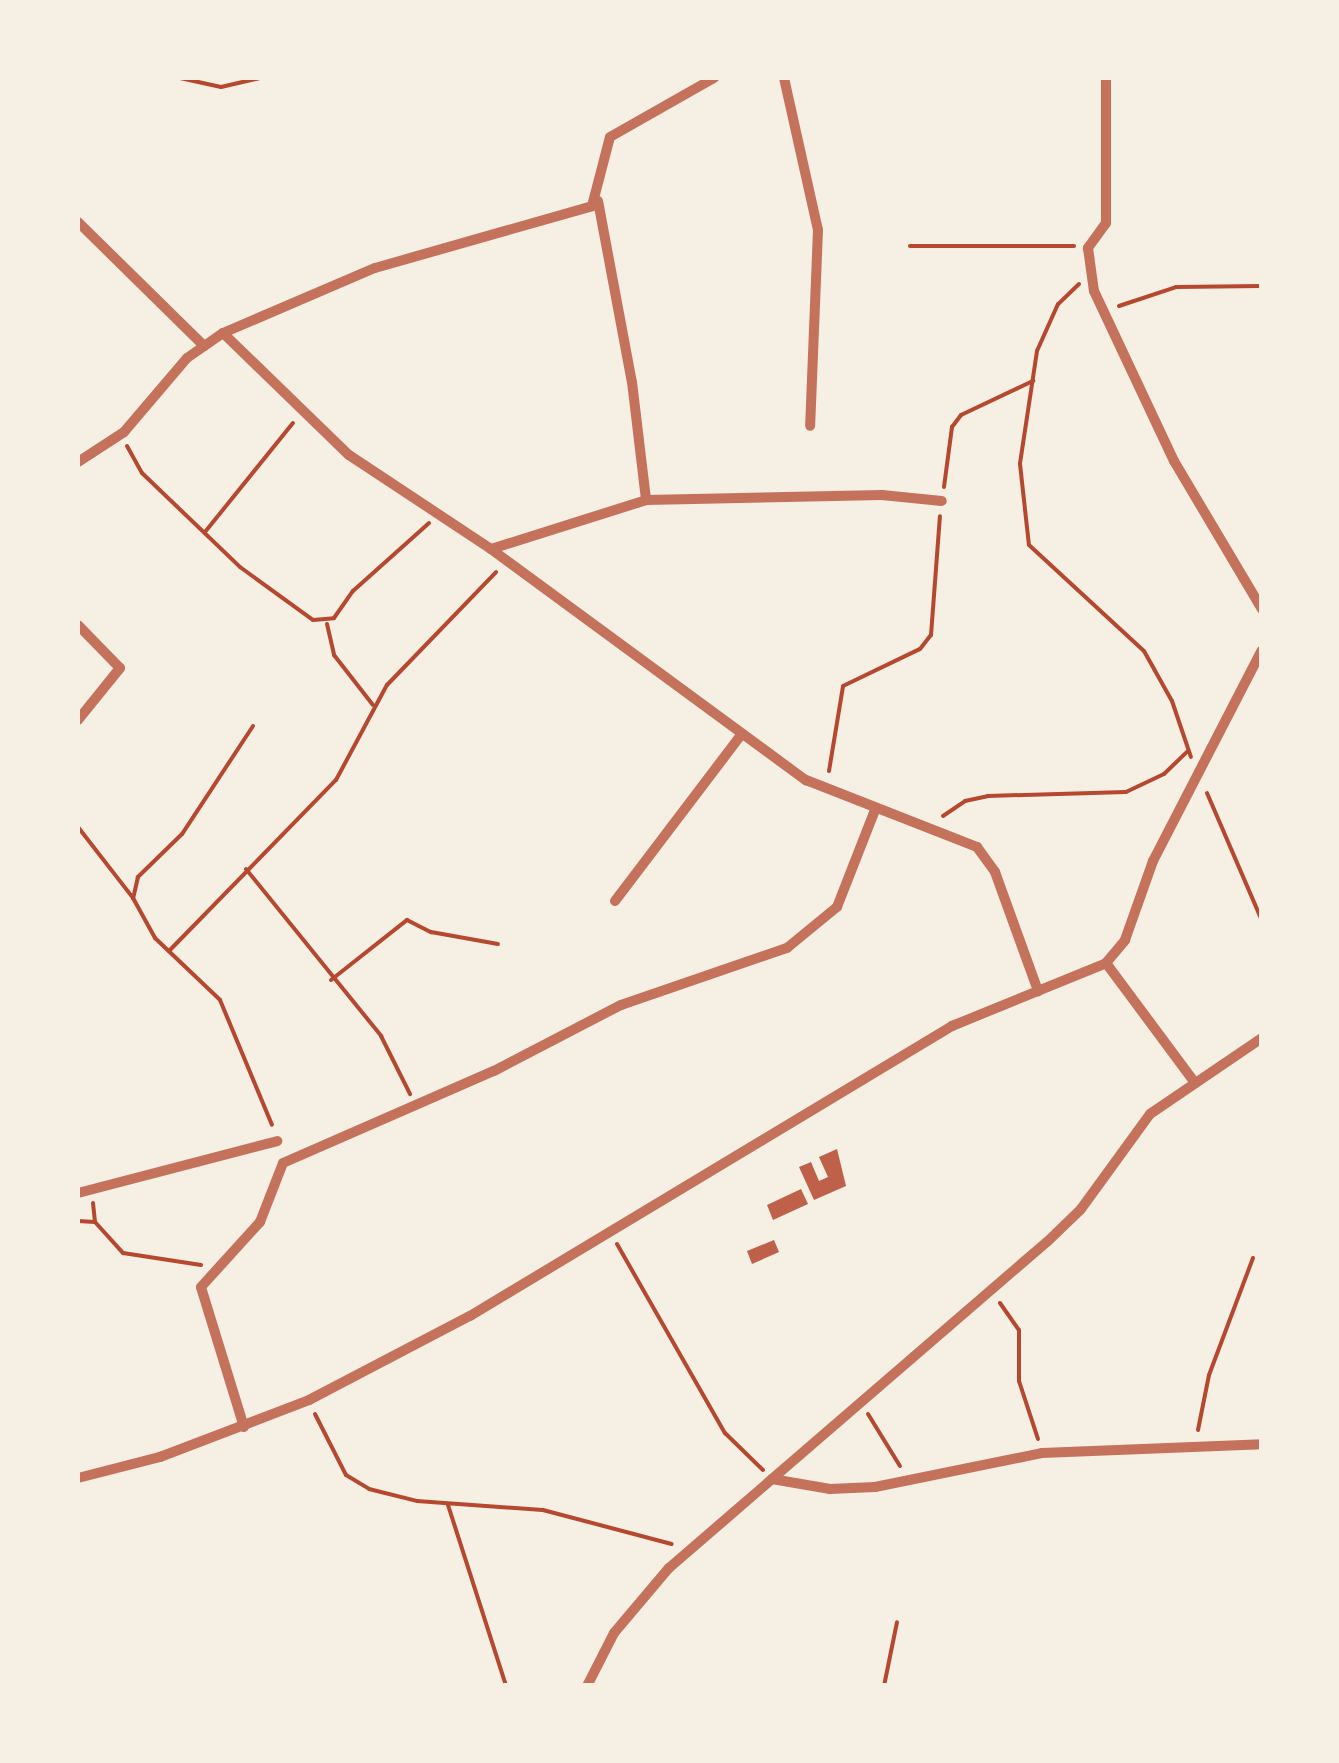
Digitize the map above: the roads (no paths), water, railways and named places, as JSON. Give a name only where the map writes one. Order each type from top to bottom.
[{"type":"street","points":[[646,500],[598,201],[598,166],[610,137],[714,78]]},
{"type":"street","points":[[784,78],[818,230],[810,426]]},
{"type":"street","points":[[1106,78],[1106,223],[1088,248],[1094,291],[1107,310],[1174,461],[1262,610]]},
{"type":"street","points":[[78,462],[124,432],[204,346],[223,333],[331,284],[598,201]]},
{"type":"street","points":[[78,222],[204,346]]},
{"type":"street","points":[[223,333],[349,455],[491,549],[741,735],[827,791],[933,827],[977,847],[988,859],[1038,991]]},
{"type":"street","points":[[491,549],[646,500],[882,495],[942,500]]},
{"type":"street","points":[[78,626],[120,668],[78,720]]},
{"type":"street","points":[[78,1478],[244,1427],[310,1400],[424,1342],[952,1026],[1106,963],[1125,940],[1153,861],[1262,650]]},
{"type":"street","points":[[615,901],[741,735]]},
{"type":"street","points":[[244,1427],[201,1288],[216,1266],[260,1222],[292,1156],[416,1107],[621,1004],[746,966],[809,934],[837,907],[875,810]]},
{"type":"street","points":[[1106,963],[1193,1080]]},
{"type":"street","points":[[587,1686],[614,1633],[669,1568],[990,1292],[1081,1208],[1125,1143],[1193,1080],[1262,1038]]},
{"type":"street","points":[[78,1192],[93,1185],[276,1141]]},
{"type":"street","points":[[772,1479],[830,1489],[910,1482],[1042,1453],[1195,1450],[1262,1444]]}]
